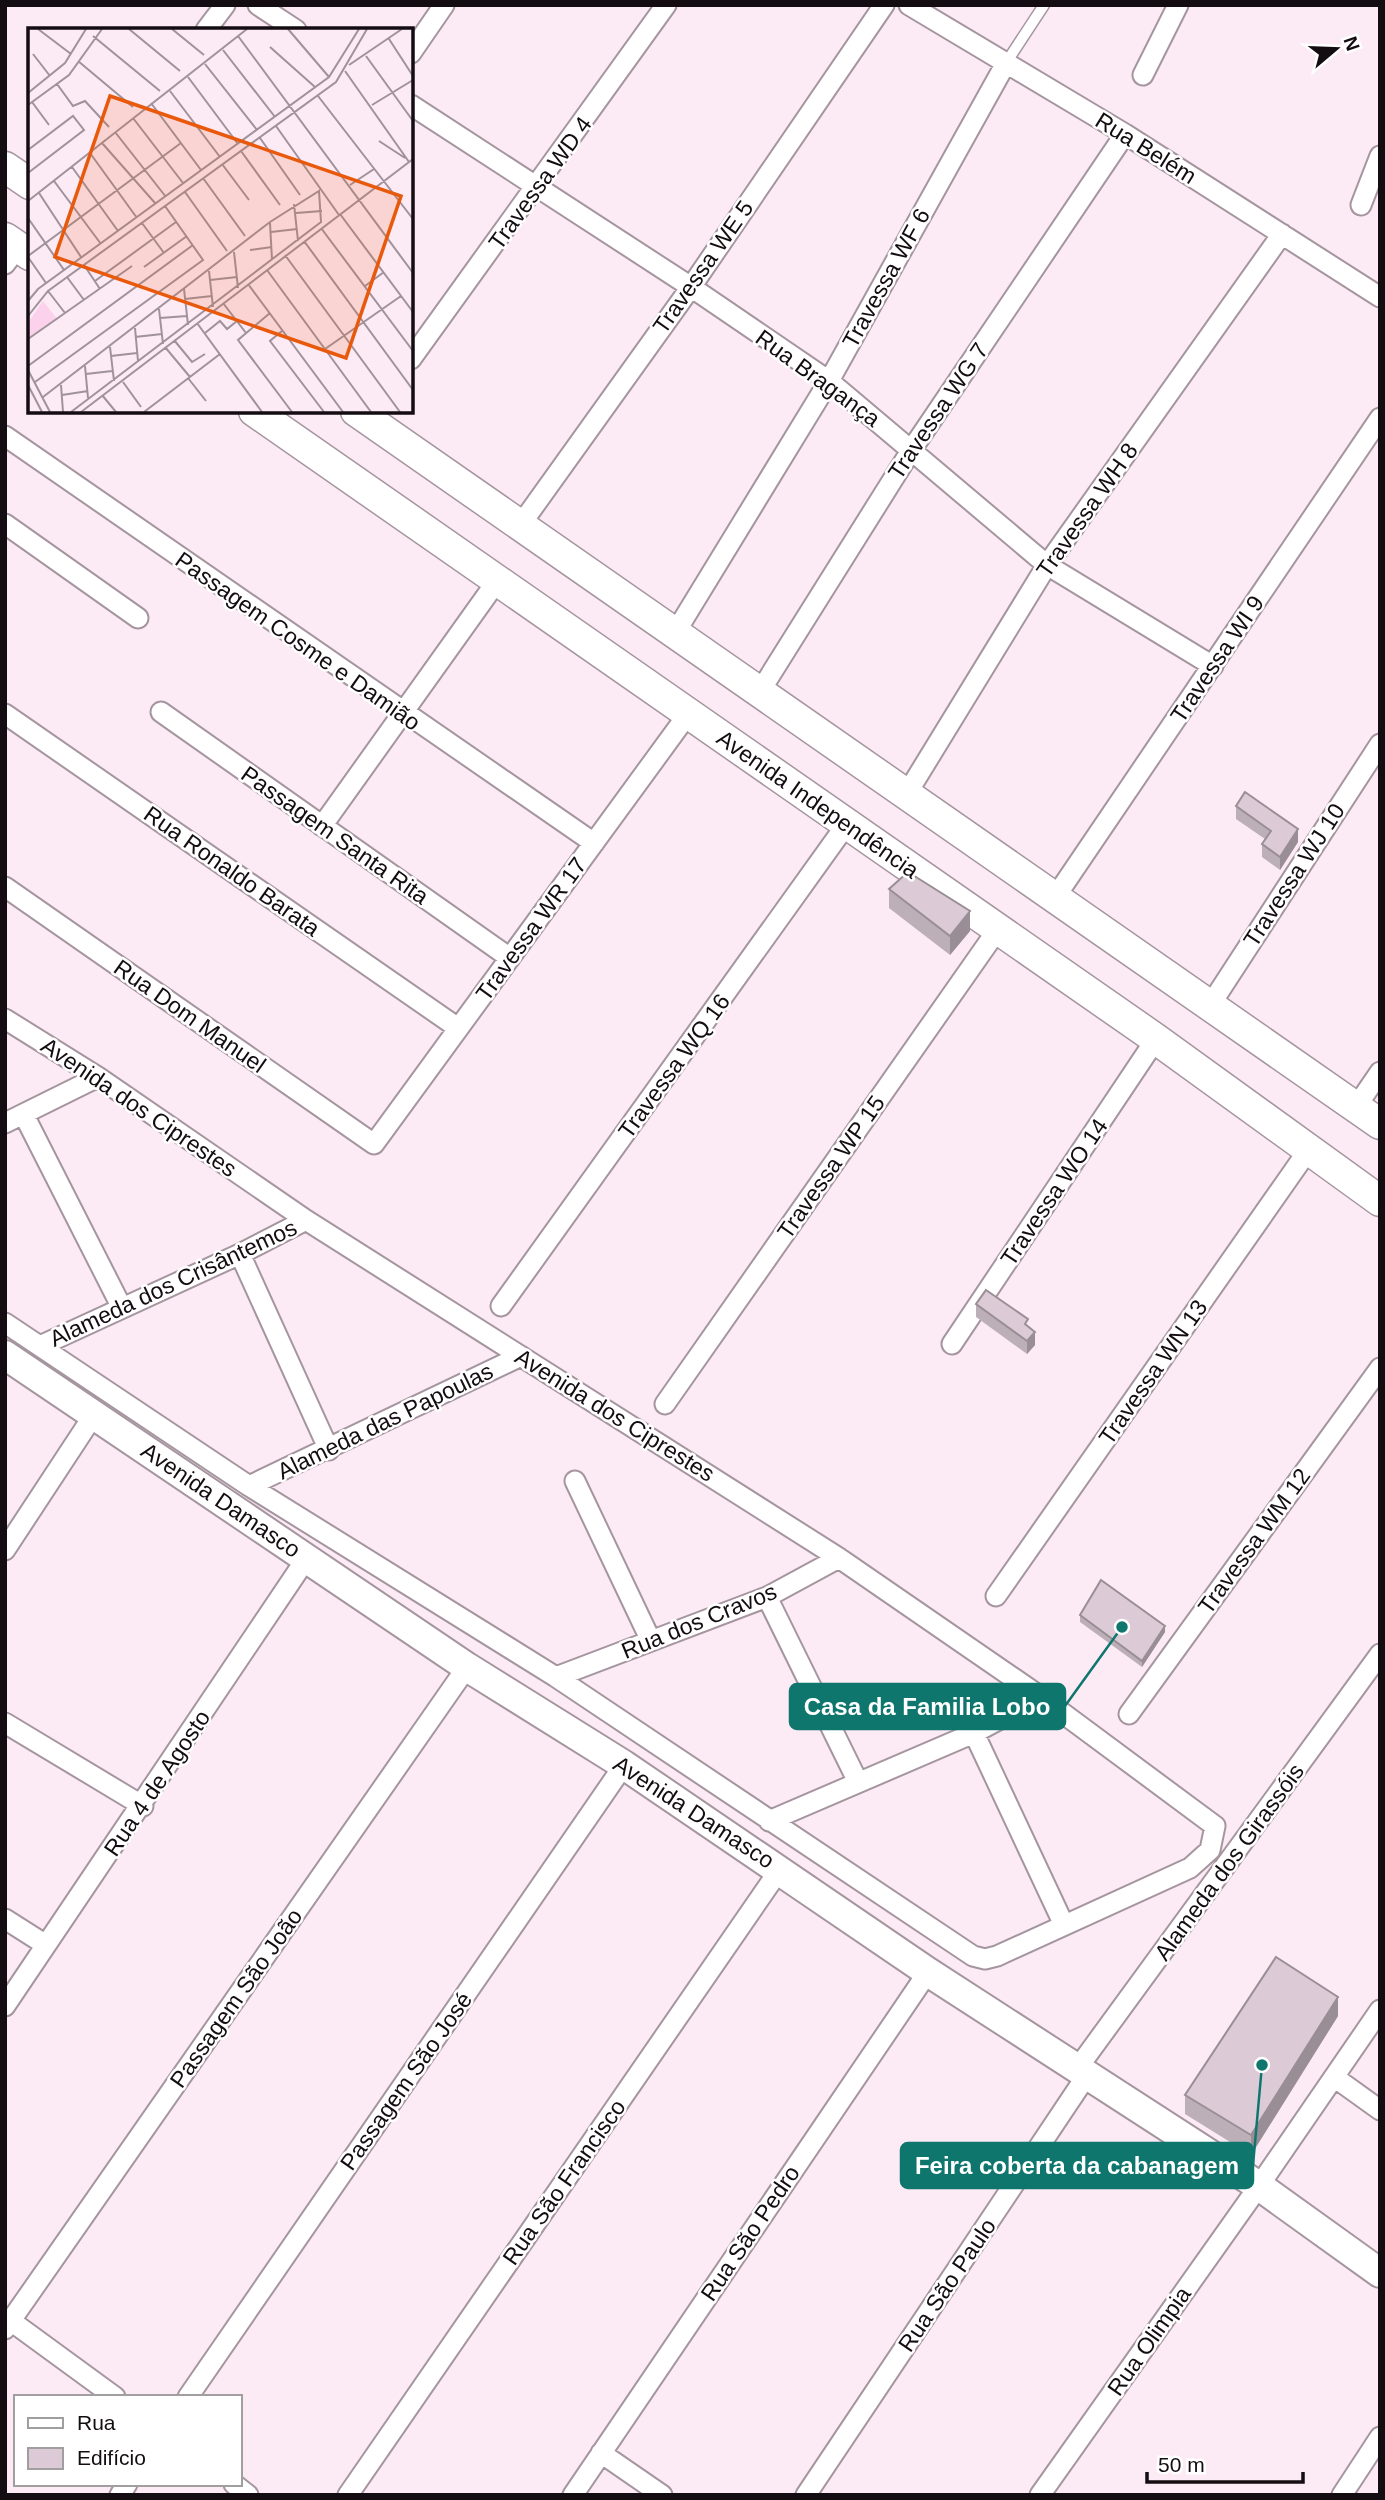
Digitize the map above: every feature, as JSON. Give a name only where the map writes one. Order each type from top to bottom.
[{"type":"main road","points":[[5,167],[28,183]]},
{"type":"main road","name":"Avenida Independência","points":[[257,413],[998,929],[1380,1201]]},
{"type":"main road","points":[[365,414],[519,527],[1368,1116]]},
{"type":"street","points":[[208,28],[225,5]]},
{"type":"street","points":[[258,5],[293,28]]},
{"type":"street","points":[[413,50],[444,5]]},
{"type":"street","name":"Travessa WD 4","points":[[413,356],[537,188],[666,5]]},
{"type":"street","name":"Travessa WE 5","points":[[519,527],[691,286],[884,5]]},
{"type":"street","name":"Rua Belém","points":[[909,5],[1125,134],[1380,297]]},
{"type":"street","points":[[1143,75],[1178,5]]},
{"type":"street","name":"Travessa WF 6","points":[[675,633],[829,381],[1006,64]]},
{"type":"street","name":"Rua Bragança","points":[[413,106],[691,286],[829,381],[1047,565],[1213,666]]},
{"type":"street","name":"Travessa WG 7","points":[[759,693],[912,449],[1125,134]]},
{"type":"street","points":[[1361,205],[1380,156]]},
{"type":"street","name":"Travessa WH 8","points":[[906,795],[1047,565],[1282,234]]},
{"type":"street","name":"Travessa WI 9","points":[[1054,899],[1380,418]]},
{"type":"street","name":"Passagem Cosme e Damião","points":[[5,436],[403,714],[594,843]]},
{"type":"street","points":[[5,524],[138,618]]},
{"type":"street","points":[[322,826],[497,581]]},
{"type":"street","name":"Passagem Santa Rita","points":[[161,712],[510,958]]},
{"type":"street","name":"Rua Ronaldo Barata","points":[[5,713],[458,1028]]},
{"type":"street","name":"Travessa WR 17","points":[[374,1144],[688,714]]},
{"type":"street","name":"Travessa WJ 10","points":[[1209,1007],[1380,744]]},
{"type":"street","name":"Travessa WQ 16","points":[[501,1306],[846,825]]},
{"type":"street","name":"Rua Dom Manuel","points":[[5,887],[374,1144]]},
{"type":"street","name":"Travessa WP 15","points":[[665,1404],[998,929]]},
{"type":"street","name":"Avenida dos Ciprestes","points":[[5,1019],[98,1077],[306,1220],[839,1558],[1041,1697],[1215,1826],[1210,1850],[1190,1868],[1064,1925]]},
{"type":"street","name":"Travessa WO 14","points":[[952,1344],[1156,1040]]},
{"type":"street","points":[[1368,1116],[1380,1072]]},
{"type":"street","points":[[5,1123],[98,1077]]},
{"type":"street","points":[[23,1115],[122,1308]]},
{"type":"street","name":"Travessa WN 13","points":[[996,1595],[1309,1149]]},
{"type":"street","name":"Alameda dos Crisântemos","points":[[40,1346],[240,1254],[306,1220]]},
{"type":"street","points":[[240,1254],[329,1450]]},
{"type":"street","name":"Avenida Damasco","points":[[5,1323],[249,1486],[556,1677],[973,1956],[985,1959],[997,1956],[1064,1925]]},
{"type":"street","name":"Avenida Damasco","points":[[5,1355],[95,1413],[467,1667],[624,1766],[780,1869],[928,1972],[1259,2186],[1380,2273]]},
{"type":"street","name":"Alameda das Papoulas","points":[[249,1486],[521,1356]]},
{"type":"street","name":"Travessa WM 12","points":[[1129,1714],[1380,1368]]},
{"type":"street","points":[[5,1550],[95,1413]]},
{"type":"street","points":[[575,1481],[651,1641]]},
{"type":"street","name":"Rua dos Cravos","points":[[556,1677],[767,1597],[839,1558]]},
{"type":"street","name":"Rua 4 de Agosto","points":[[5,2006],[143,1806],[306,1559]]},
{"type":"street","points":[[767,1597],[859,1782]]},
{"type":"street","name":"Alameda dos Girassóis","points":[[1082,2072],[1380,1654]]},
{"type":"street","name":"Passagem São João","points":[[8,2325],[467,1667]]},
{"type":"street","points":[[769,1821],[974,1734],[1041,1697]]},
{"type":"street","points":[[5,1723],[143,1806]]},
{"type":"street","points":[[974,1734],[1064,1925]]},
{"type":"street","name":"Passagem São José","points":[[189,2395],[624,1766]]},
{"type":"street","name":"Rua São Francisco","points":[[348,2495],[780,1869]]},
{"type":"street","points":[[5,1919],[46,1945]]},
{"type":"street","name":"Rua São Pedro","points":[[573,2495],[928,1972]]},
{"type":"street","name":"Rua Olimpia","points":[[1040,2495],[1380,2010]]},
{"type":"street","name":"Rua São Paulo","points":[[806,2495],[1082,2072]]},
{"type":"street","points":[[1334,2077],[1380,2110]]},
{"type":"street","points":[[8,2325],[111,2395]]},
{"type":"street","points":[[1342,2495],[1380,2437]]},
{"type":"street","points":[[601,2453],[662,2495]]},
{"type":"lane","points":[[1006,64],[1044,5]]},
{"type":"building","points":[[1245,792],[1298,829],[1280,857],[1262,844],[1271,831],[1236,806]]},
{"type":"building","points":[[908,872],[970,911],[950,936],[889,889]]},
{"type":"building","points":[[986,1290],[1028,1319],[1025,1324],[1035,1332],[1027,1341],[976,1304]]},
{"type":"building","points":[[1101,1580],[1165,1626],[1142,1661],[1080,1615]]},
{"type":"building","points":[[1276,1957],[1338,1997],[1251,2135],[1185,2095]]},
{"type":"place","name":"Casa da Familia Lobo","points":[[1122,1627]]},
{"type":"place","name":"Feira coberta da cabanagem","points":[[1262,2065]]}]
